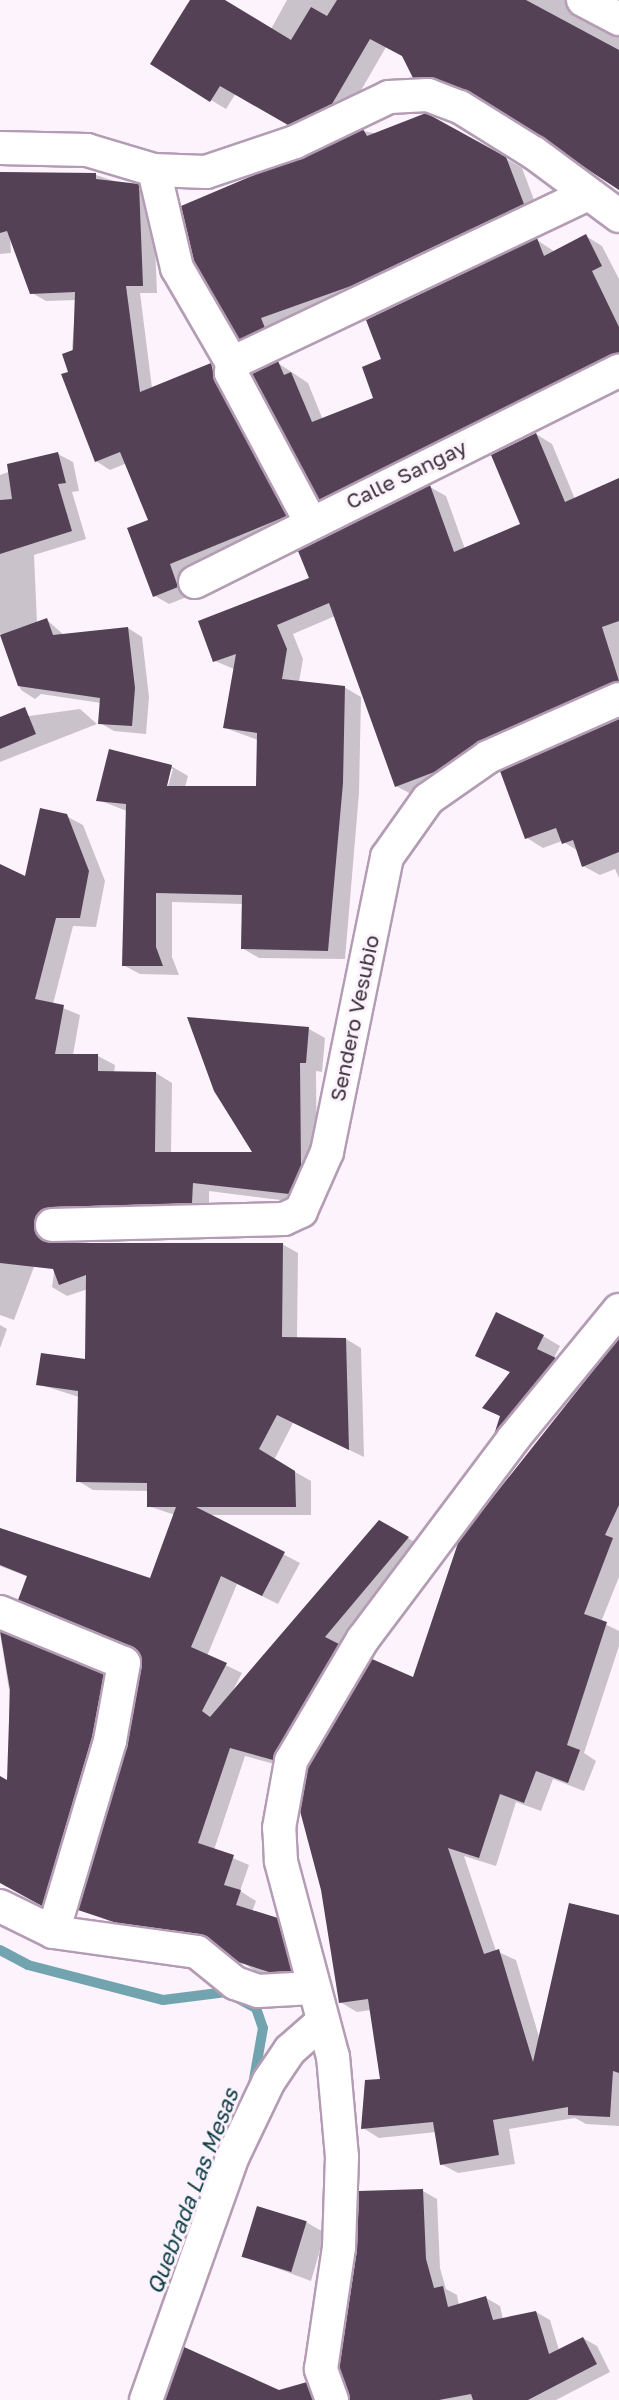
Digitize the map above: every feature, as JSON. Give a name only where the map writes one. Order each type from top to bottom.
[{"type":"street","points":[[583,0],[619,19]]},
{"type":"street","points":[[0,148],[87,150],[154,170],[206,172],[295,142],[389,97],[428,95],[460,107],[534,153],[584,196],[619,216]]},
{"type":"street","points":[[154,170],[177,268],[232,363],[231,373],[310,521]]},
{"type":"street","points":[[232,363],[584,196]]},
{"type":"street","name":"Calle Sangay","points":[[195,582],[310,521],[619,371]]},
{"type":"street","name":"Sendero Vesubio","points":[[52,1225],[284,1219],[301,1211],[327,1152],[387,857],[428,799],[488,757],[619,699]]},
{"type":"street","points":[[332,2400],[321,2369],[339,2247],[342,2157],[333,2057],[281,1861],[279,1828],[291,1761],[363,1639],[513,1439],[619,1310]]},
{"type":"street","points":[[0,1612],[124,1663],[110,1741],[53,1932]]},
{"type":"street","points":[[0,1906],[53,1932],[197,1952],[235,1983],[258,1990],[314,1988]]},
{"type":"street","points":[[146,2400],[233,2156],[269,2081],[290,2050],[323,2021]]},
{"type":"building","points":[[190,0],[225,0],[291,40],[311,7],[327,16],[337,0],[526,0],[619,50],[619,190],[470,92],[434,78],[413,78],[402,56],[370,39],[332,104],[288,125],[220,86],[210,102],[150,64]]},
{"type":"building","points":[[426,113],[506,157],[524,204],[351,286],[261,318],[265,328],[239,340],[194,261],[181,206],[363,129],[367,136]]},
{"type":"building","points":[[0,172],[96,173],[96,179],[139,184],[143,286],[126,286],[140,392],[211,363],[215,381],[287,516],[170,564],[178,587],[153,597],[127,528],[148,520],[120,452],[95,462],[61,374],[68,372],[62,354],[73,350],[75,292],[30,294],[7,231],[0,233]]},
{"type":"building","points":[[586,234],[602,266],[592,271],[619,327],[619,353],[319,500],[252,374],[278,361],[284,375],[291,372],[312,422],[373,398],[362,367],[381,359],[366,320],[537,238],[544,256]]},
{"type":"building","points":[[536,433],[565,502],[619,478],[619,621],[602,627],[619,681],[481,741],[437,771],[395,787],[329,603],[277,625],[287,649],[282,679],[345,686],[343,783],[328,951],[241,949],[242,895],[156,893],[156,947],[163,966],[122,966],[126,804],[96,801],[109,749],[172,765],[167,786],[256,786],[257,733],[223,728],[236,654],[213,662],[198,621],[309,578],[298,551],[430,485],[454,552],[520,524],[491,455]]},
{"type":"building","points":[[58,452],[66,483],[58,484],[72,531],[0,554],[0,500],[12,499],[7,464]]},
{"type":"building","points":[[47,618],[53,635],[128,627],[135,688],[132,726],[98,724],[100,698],[18,686],[0,635]]},
{"type":"building","points":[[25,707],[36,734],[0,749],[0,717]]},
{"type":"building","points":[[619,719],[619,852],[582,867],[573,840],[562,844],[556,828],[525,839],[500,771]]},
{"type":"building","points":[[40,808],[67,814],[89,871],[80,918],[56,918],[35,999],[64,1005],[55,1054],[98,1054],[98,1071],[156,1072],[155,1152],[252,1152],[214,1091],[187,1017],[309,1027],[306,1063],[300,1063],[301,1166],[289,1194],[193,1183],[192,1203],[52,1207],[42,1210],[34,1225],[37,1235],[52,1243],[283,1243],[282,1337],[346,1338],[349,1450],[277,1415],[259,1449],[295,1471],[296,1507],[196,1507],[285,1552],[262,1596],[221,1576],[191,1647],[227,1663],[202,1711],[210,1717],[379,1520],[409,1537],[325,1637],[339,1644],[273,1760],[230,1748],[198,1843],[234,1855],[224,1885],[241,1890],[236,1905],[278,1918],[292,1971],[269,1972],[238,1962],[200,1934],[117,1923],[78,1910],[127,1746],[141,1659],[131,1646],[18,1600],[27,1576],[0,1565],[0,1528],[150,1578],[176,1507],[147,1507],[147,1483],[76,1482],[78,1391],[36,1385],[41,1353],[85,1359],[86,1275],[59,1285],[53,1269],[0,1263],[0,864],[25,876]]},
{"type":"building","points":[[496,1312],[544,1335],[537,1349],[556,1358],[494,1435],[500,1416],[482,1408],[510,1372],[475,1356]]},
{"type":"building","points":[[619,1338],[619,1505],[605,1535],[613,1538],[584,1614],[607,1622],[567,1745],[580,1750],[568,1783],[536,1771],[524,1803],[500,1794],[479,1858],[448,1848],[484,1954],[499,1949],[533,2062],[569,1903],[619,1915],[619,2073],[613,2071],[610,2117],[568,2115],[568,2107],[493,2120],[499,2155],[440,2165],[433,2122],[361,2129],[365,2080],[380,2079],[368,1999],[339,2003],[321,1890],[300,1811],[308,1767],[372,1659],[413,1677],[459,1540]]},
{"type":"building","points":[[0,1631],[104,1674],[92,1737],[42,1906],[0,1883],[0,1776],[7,1780],[10,1690]]},
{"type":"building","points":[[423,2189],[426,2259],[434,2288],[443,2286],[448,2307],[486,2296],[493,2320],[536,2311],[549,2354],[583,2337],[597,2364],[528,2400],[473,2400],[471,2394],[439,2400],[350,2400],[339,2367],[357,2250],[359,2191]]},
{"type":"building","points":[[257,2206],[307,2221],[291,2272],[242,2257]]},
{"type":"building","points":[[184,2347],[279,2390],[307,2382],[313,2400],[165,2400]]},
{"type":"waterway","name":"Quebrada Las Mesas","points":[[0,1950],[28,1965],[163,2000],[226,1992],[256,2008],[263,2028],[253,2085]]}]
